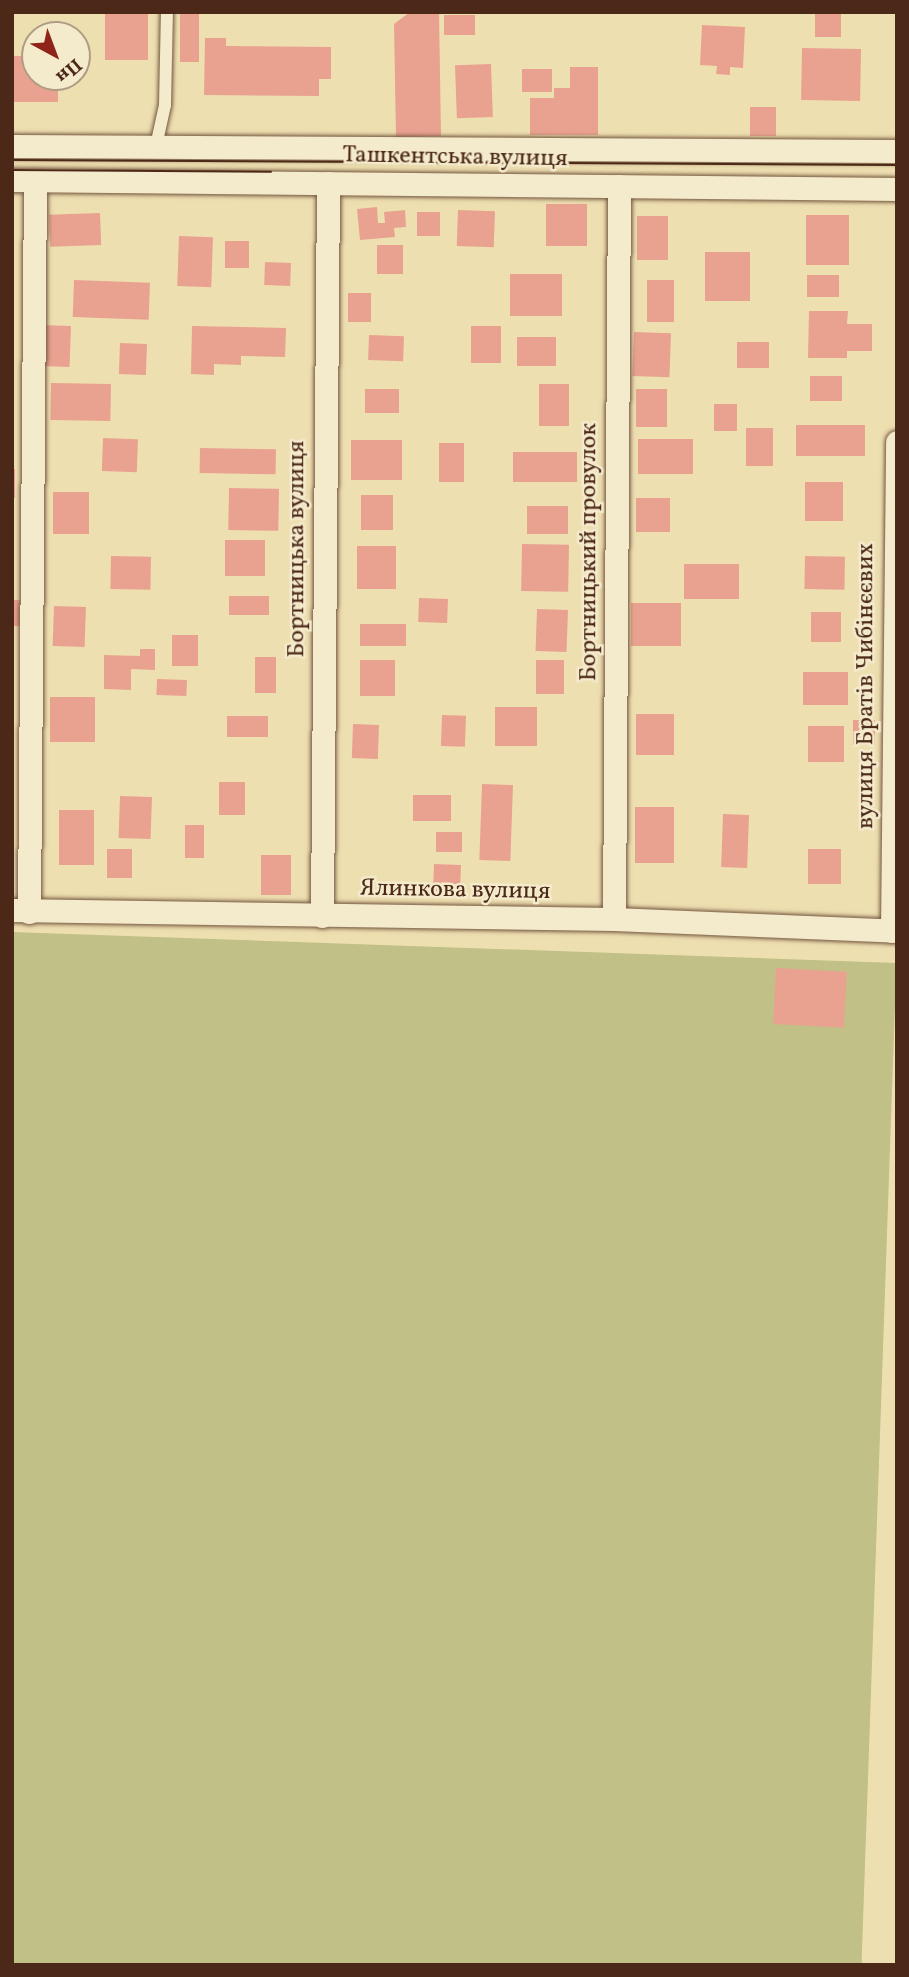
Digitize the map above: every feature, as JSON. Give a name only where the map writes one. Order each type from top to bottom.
[{"type":"street","name":"Ташкентська вулиця","points":[[12,146],[897,150]]},
{"type":"street","name":"Ташкентська вулиця","points":[[24,180],[897,189]]},
{"type":"street","points":[[21,911],[24,180]]},
{"type":"street","name":"Бортницька вулиця","points":[[322,916],[328,183]]},
{"type":"street","name":"Бортницький провулок","points":[[614,919],[619,186]]},
{"type":"street","name":"вулиця Братів Чибінєєвих","points":[[894,931],[897,442]]},
{"type":"street","name":"Ялинкова вулиця","points":[[21,911],[614,919],[894,931]]},
{"type":"lane","points":[[156,146],[165,105],[167,12]]},
{"type":"green space","points":[[12,932],[896,963],[861,1965],[12,1965]]},
{"type":"building","points":[[105,12],[148,12],[148,60],[105,60]]},
{"type":"building","points":[[180,12],[199,12],[199,62],[180,62]]},
{"type":"building","points":[[410,12],[439,12],[441,136],[396,137],[394,24]]},
{"type":"building","points":[[815,12],[841,12],[841,37],[815,37]]},
{"type":"building","points":[[444,15],[475,15],[475,35],[444,35]]},
{"type":"building","points":[[702,25],[745,27],[743,68],[730,67],[730,75],[716,74],[717,66],[700,65]]},
{"type":"building","points":[[205,38],[226,38],[226,46],[331,47],[331,79],[319,79],[319,96],[204,95]]},
{"type":"building","points":[[802,48],[861,49],[860,101],[801,100]]},
{"type":"building","points":[[12,56],[21,56],[21,91],[58,91],[58,102],[12,102]]},
{"type":"building","points":[[491,64],[493,117],[457,118],[455,65]]},
{"type":"building","points":[[570,67],[598,67],[598,135],[530,135],[530,98],[554,98],[554,88],[570,88]]},
{"type":"building","points":[[522,69],[552,69],[552,92],[522,92]]},
{"type":"building","points":[[750,107],[776,107],[776,136],[750,136]]},
{"type":"building","points":[[546,204],[587,204],[587,246],[546,246]]},
{"type":"building","points":[[377,207],[378,223],[385,223],[384,212],[405,210],[406,227],[394,228],[395,237],[360,240],[357,209]]},
{"type":"building","points":[[458,210],[495,211],[494,247],[457,246]]},
{"type":"building","points":[[417,212],[440,212],[440,236],[417,236]]},
{"type":"building","points":[[100,213],[101,245],[50,247],[49,215]]},
{"type":"building","points":[[806,215],[849,215],[849,265],[806,265]]},
{"type":"building","points":[[637,216],[668,216],[668,260],[637,260]]},
{"type":"building","points":[[179,236],[213,237],[211,287],[177,286]]},
{"type":"building","points":[[225,241],[249,241],[249,268],[225,268]]},
{"type":"building","points":[[377,245],[403,245],[403,274],[377,274]]},
{"type":"building","points":[[705,252],[750,252],[750,301],[705,301]]},
{"type":"building","points":[[265,262],[291,263],[290,286],[264,285]]},
{"type":"building","points":[[510,274],[562,274],[562,316],[510,316]]},
{"type":"building","points":[[807,275],[839,275],[839,297],[807,297]]},
{"type":"building","points":[[74,280],[150,283],[149,320],[73,317]]},
{"type":"building","points":[[647,280],[674,280],[674,322],[647,322]]},
{"type":"building","points":[[348,293],[371,293],[371,322],[348,322]]},
{"type":"building","points":[[809,311],[848,311],[847,324],[872,324],[872,351],[847,351],[847,358],[808,358]]},
{"type":"building","points":[[39,325],[71,326],[70,367],[38,366]]},
{"type":"building","points":[[192,326],[286,328],[285,357],[241,356],[241,365],[214,364],[214,375],[191,374]]},
{"type":"building","points":[[471,326],[501,326],[501,363],[471,363]]},
{"type":"building","points":[[634,332],[671,333],[669,377],[632,376]]},
{"type":"building","points":[[369,335],[404,336],[403,361],[368,360]]},
{"type":"building","points":[[517,337],[556,337],[556,366],[517,366]]},
{"type":"building","points":[[737,342],[769,342],[769,368],[737,368]]},
{"type":"building","points":[[120,343],[147,344],[146,375],[119,374]]},
{"type":"building","points":[[810,376],[842,376],[842,401],[810,401]]},
{"type":"building","points":[[51,383],[111,384],[110,421],[50,420]]},
{"type":"building","points":[[539,384],[569,384],[569,426],[539,426]]},
{"type":"building","points":[[365,389],[399,389],[399,413],[365,413]]},
{"type":"building","points":[[636,389],[667,389],[667,427],[636,427]]},
{"type":"building","points":[[714,404],[737,404],[737,431],[714,431]]},
{"type":"building","points":[[796,425],[865,425],[865,456],[796,456]]},
{"type":"building","points":[[746,428],[773,428],[773,466],[746,466]]},
{"type":"building","points":[[103,438],[138,439],[137,472],[102,471]]},
{"type":"building","points":[[638,439],[693,439],[693,474],[638,474]]},
{"type":"building","points":[[351,440],[402,440],[402,480],[351,480]]},
{"type":"building","points":[[439,443],[464,443],[464,482],[439,482]]},
{"type":"building","points":[[200,448],[276,449],[276,474],[200,473]]},
{"type":"building","points":[[513,452],[577,452],[577,482],[513,482]]},
{"type":"building","points":[[12,469],[15,469],[15,498],[12,498]]},
{"type":"building","points":[[805,482],[843,482],[843,521],[805,521]]},
{"type":"building","points":[[229,488],[279,489],[278,531],[228,530]]},
{"type":"building","points":[[53,492],[89,492],[89,534],[53,534]]},
{"type":"building","points":[[361,495],[393,495],[393,530],[361,530]]},
{"type":"building","points":[[636,498],[670,498],[670,532],[636,532]]},
{"type":"building","points":[[527,506],[568,506],[568,534],[527,534]]},
{"type":"building","points":[[225,540],[265,540],[265,576],[225,576]]},
{"type":"building","points":[[522,544],[569,545],[568,592],[521,591]]},
{"type":"building","points":[[357,546],[396,546],[396,589],[357,589]]},
{"type":"building","points":[[111,556],[151,557],[150,590],[110,589]]},
{"type":"building","points":[[805,556],[845,557],[844,590],[804,589]]},
{"type":"building","points":[[684,564],[739,564],[739,599],[684,599]]},
{"type":"building","points":[[229,596],[269,596],[269,615],[229,615]]},
{"type":"building","points":[[419,598],[448,599],[447,623],[418,622]]},
{"type":"building","points":[[12,600],[20,600],[20,626],[12,626]]},
{"type":"building","points":[[631,603],[681,603],[681,646],[631,646]]},
{"type":"building","points":[[54,606],[86,607],[85,647],[53,646]]},
{"type":"building","points":[[537,609],[568,610],[567,652],[536,651]]},
{"type":"building","points":[[811,612],[841,612],[841,642],[811,642]]},
{"type":"building","points":[[360,624],[406,624],[406,646],[360,646]]},
{"type":"building","points":[[172,635],[198,635],[198,666],[172,666]]},
{"type":"building","points":[[140,649],[155,649],[155,670],[131,669],[131,690],[104,689],[104,655],[140,656]]},
{"type":"building","points":[[255,657],[276,657],[276,693],[255,693]]},
{"type":"building","points":[[360,660],[395,660],[395,696],[360,696]]},
{"type":"building","points":[[536,660],[564,660],[564,694],[536,694]]},
{"type":"building","points":[[803,672],[848,672],[848,705],[803,705]]},
{"type":"building","points":[[157,679],[187,680],[186,696],[156,695]]},
{"type":"building","points":[[50,697],[95,697],[95,742],[50,742]]},
{"type":"building","points":[[495,707],[537,707],[537,746],[495,746]]},
{"type":"building","points":[[636,714],[674,714],[674,755],[636,755]]},
{"type":"building","points":[[442,715],[466,716],[465,747],[441,746]]},
{"type":"building","points":[[227,716],[268,716],[268,737],[227,737]]},
{"type":"building","points":[[853,720],[875,720],[875,745],[853,745]]},
{"type":"building","points":[[353,724],[379,725],[378,759],[352,758]]},
{"type":"building","points":[[808,726],[844,726],[844,762],[808,762]]},
{"type":"building","points":[[219,782],[245,782],[245,815],[219,815]]},
{"type":"building","points":[[482,784],[513,785],[510,861],[479,860]]},
{"type":"building","points":[[413,795],[451,795],[451,821],[413,821]]},
{"type":"building","points":[[120,796],[152,797],[151,839],[119,838]]},
{"type":"building","points":[[635,807],[674,807],[674,863],[635,863]]},
{"type":"building","points":[[59,810],[94,810],[94,865],[59,865]]},
{"type":"building","points":[[723,814],[749,815],[747,868],[721,867]]},
{"type":"building","points":[[185,825],[204,825],[204,858],[185,858]]},
{"type":"building","points":[[436,832],[462,832],[462,852],[436,852]]},
{"type":"building","points":[[107,849],[132,849],[132,878],[107,878]]},
{"type":"building","points":[[808,849],[841,849],[841,884],[808,884]]},
{"type":"building","points":[[261,855],[291,855],[291,895],[261,895]]},
{"type":"building","points":[[434,864],[461,865],[460,892],[433,891]]},
{"type":"building","points":[[776,968],[847,972],[844,1028],[773,1024]]},
{"type":"tram line","points":[[12,160],[897,165]]},
{"type":"tram line","points":[[12,170],[271,172]]}]
